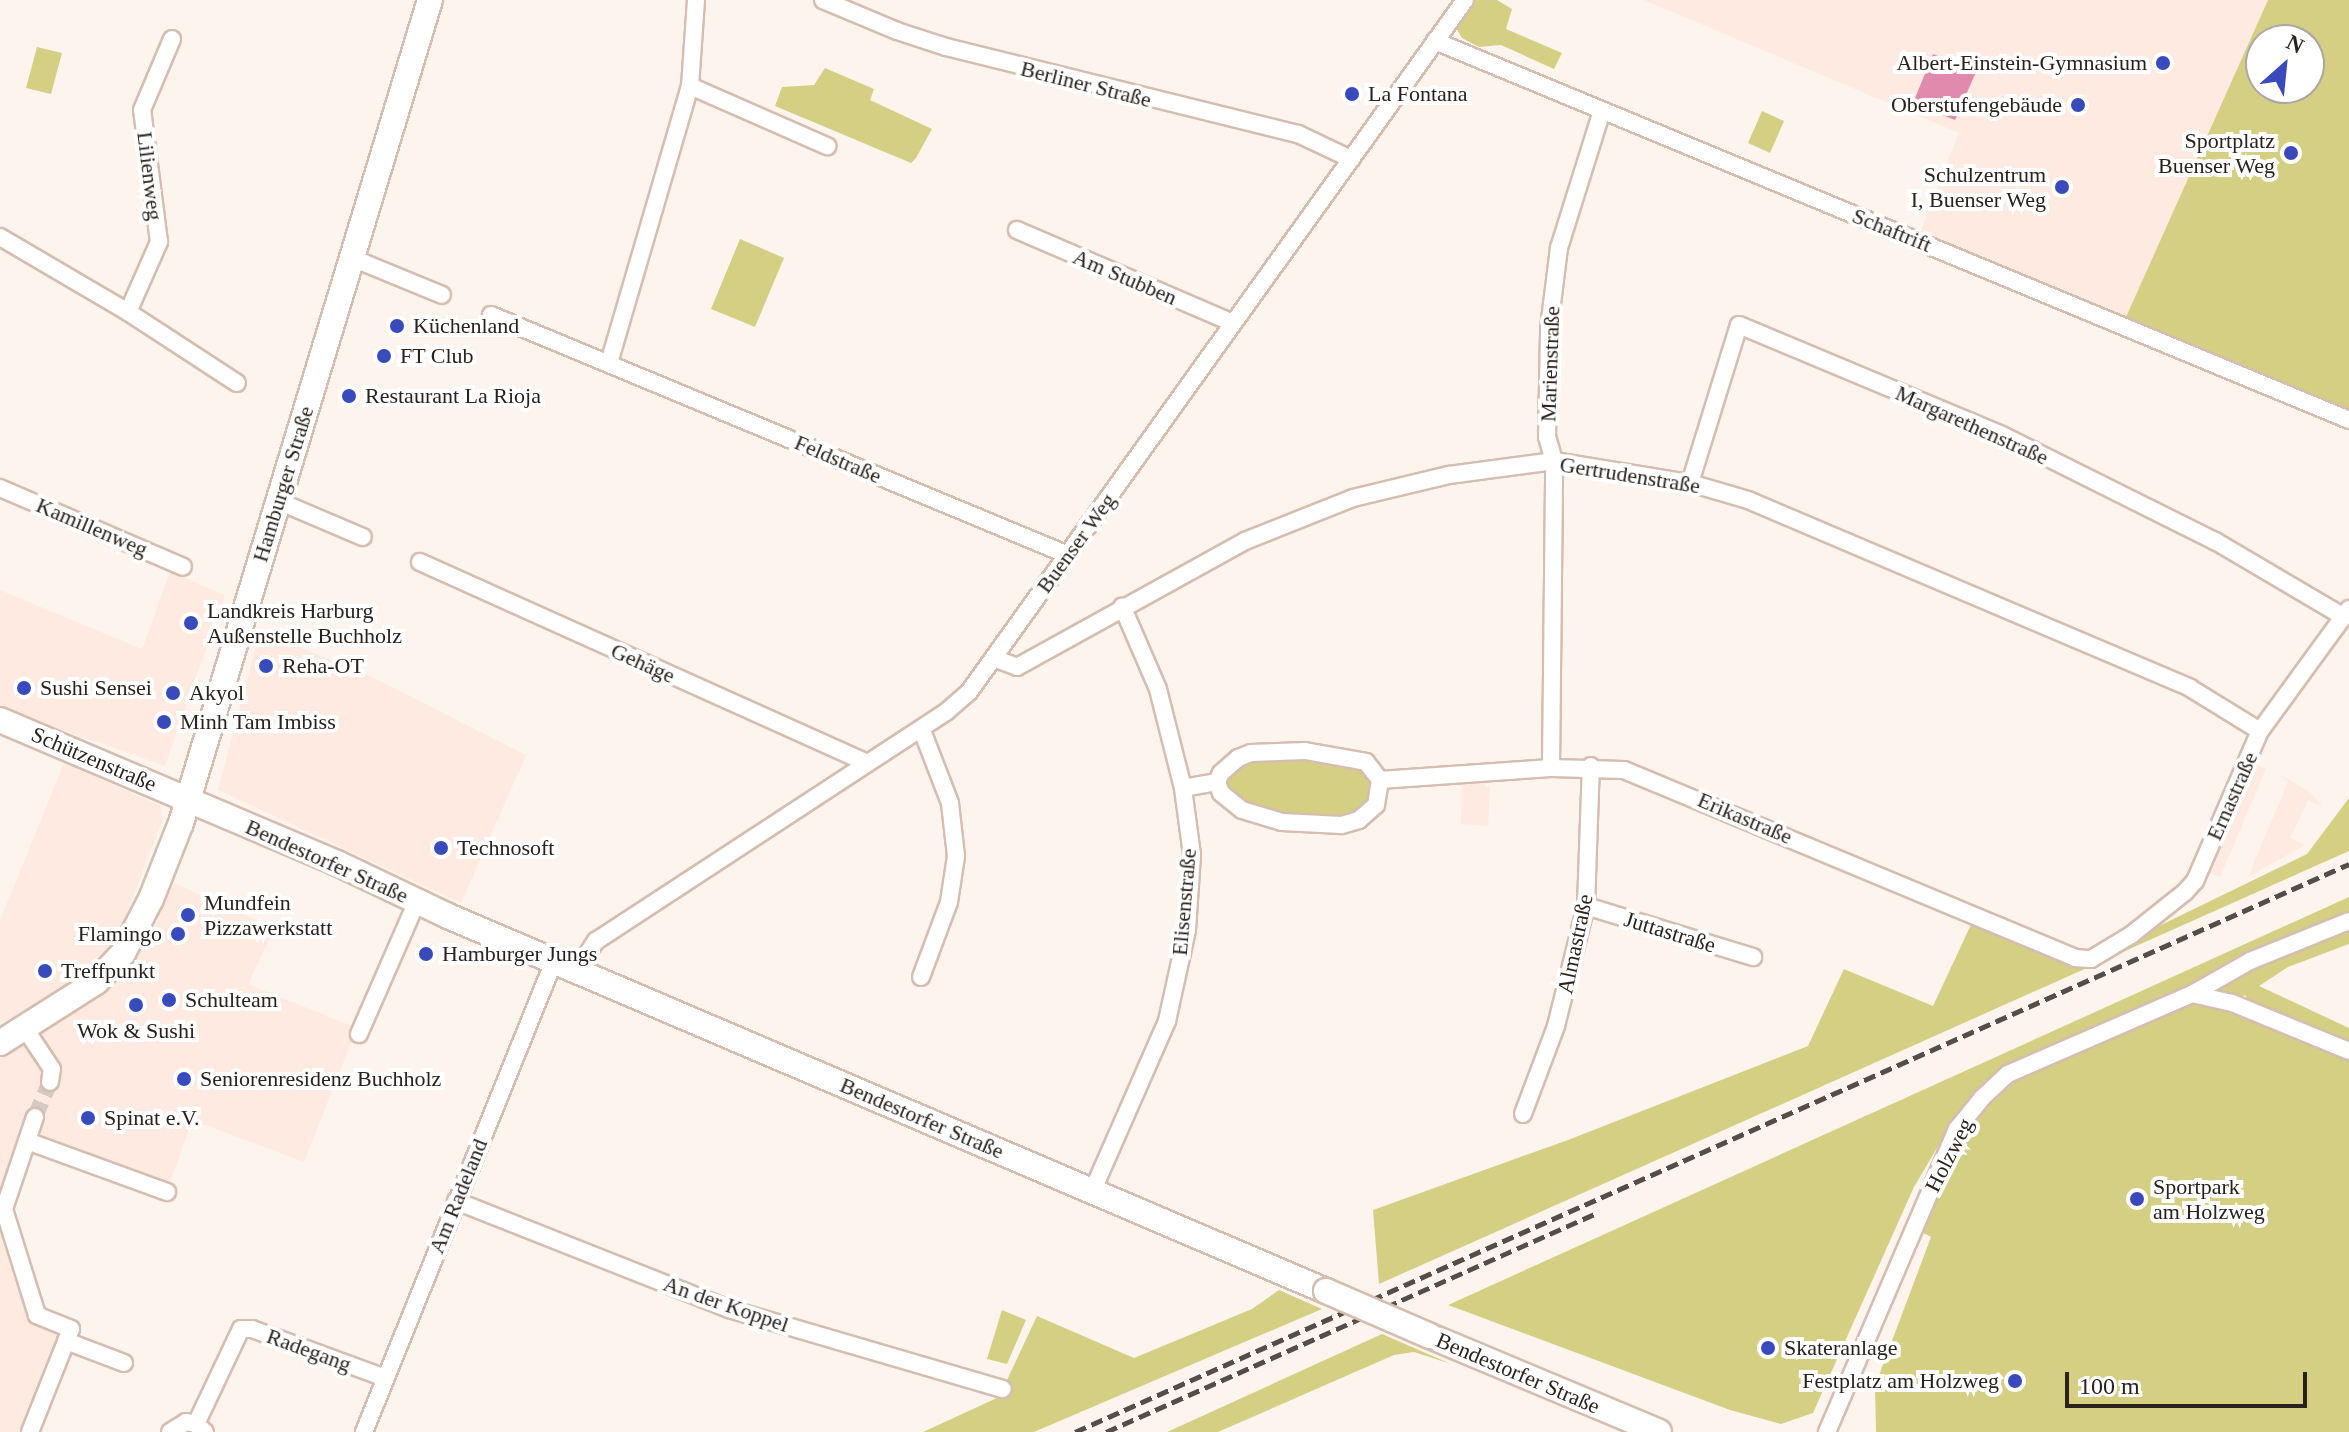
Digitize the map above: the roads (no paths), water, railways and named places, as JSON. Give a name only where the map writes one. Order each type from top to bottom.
[{"type":"street","name":"Hamburger Straße","points":[[0,1043],[74,999],[96,982],[123,953],[151,899],[188,798],[430,0]]},
{"type":"street","points":[[609,363],[690,86],[696,0]]},
{"type":"street","name":"Berliner Straße","points":[[823,0],[934,44],[1298,134],[1351,159]]},
{"type":"street","name":"Buenser Weg","points":[[577,970],[596,941],[921,728],[969,692],[1465,0]]},
{"type":"street","name":"Lilienweg","points":[[128,312],[159,242],[142,110],[172,39]]},
{"type":"street","name":"Schaftrift","points":[[1435,41],[2349,420]]},
{"type":"street","points":[[690,86],[827,146]]},
{"type":"street","name":"Marienstraße","points":[[1551,768],[1554,461],[1547,437],[1549,328],[1559,248],[1602,111]]},
{"type":"street","name":"Am Stubben","points":[[1017,230],[1233,323]]},
{"type":"street","points":[[0,237],[128,312],[237,383]]},
{"type":"street","points":[[352,258],[442,295]]},
{"type":"street","name":"Feldstraße","points":[[491,315],[1068,555]]},
{"type":"street","name":"Margarethenstraße","points":[[1690,483],[1739,325],[2002,435],[2215,541],[2346,613]]},
{"type":"street","name":"Gertrudenstraße","points":[[994,658],[1017,667],[1122,606],[1245,541],[1353,498],[1449,475],[1554,461],[1690,483],[1748,500],[2190,688],[2260,731]]},
{"type":"street","name":"Kamillenweg","points":[[0,488],[183,567]]},
{"type":"street","points":[[278,501],[363,537]]},
{"type":"street","name":"Gehäge","points":[[420,562],[867,763]]},
{"type":"street","name":"Elisenstraße","points":[[1092,1192],[1167,1021],[1187,930],[1192,855],[1183,788],[1158,689],[1122,606]]},
{"type":"street","name":"Ernastraße","points":[[2091,959],[2131,935],[2195,881],[2260,731],[2302,668],[2346,613]]},
{"type":"street","name":"Schützenstraße","points":[[0,720],[188,798]]},
{"type":"street","points":[[921,728],[950,803],[956,856],[949,902],[921,977]]},
{"type":"street","points":[[1183,788],[1217,782],[1227,765],[1251,753],[1305,751],[1366,762],[1377,771],[1380,780],[1376,805],[1359,820],[1341,825],[1282,822],[1258,817],[1231,805],[1217,782]]},
{"type":"street","name":"Erikastraße","points":[[1380,780],[1591,766],[1624,770],[1657,781],[2075,958],[2091,959]]},
{"type":"street","name":"Almastraße","points":[[1523,1114],[1556,1026],[1586,906],[1591,766]]},
{"type":"street","name":"Bendestorfer Straße","points":[[188,798],[554,961],[1659,1432]]},
{"type":"street","points":[[359,1034],[417,901]]},
{"type":"street","name":"Juttastraße","points":[[1586,906],[1753,957]]},
{"type":"street","name":"Holzweg","points":[[1827,1432],[1957,1129],[1982,1098],[2008,1074],[2192,994],[2250,961],[2349,921]]},
{"type":"street","name":"Am Radeland","points":[[364,1432],[554,961]]},
{"type":"street","points":[[2192,994],[2232,1003],[2349,1051]]},
{"type":"street","points":[[24,1027],[52,1069],[50,1082]]},
{"type":"street","points":[[30,1432],[71,1329],[37,1315],[4,1209],[35,1117]]},
{"type":"street","points":[[27,1141],[167,1192]]},
{"type":"street","name":"An der Koppel","points":[[456,1201],[729,1309],[1003,1389]]},
{"type":"street","name":"Radegang","points":[[170,1432],[181,1423],[201,1428],[241,1329],[252,1329],[385,1378]]},
{"type":"street","points":[[66,1341],[124,1363]]},
{"type":"tunnel","points":[[35,1117],[50,1082]]},
{"type":"railway","points":[[1075,1432],[2349,864]]},
{"type":"railway","points":[[1106,1432],[1599,1212]]},
{"type":"place","name":"Albert-Einstein-Gymnasium","points":[[2163,63]]},
{"type":"place","name":"La Fontana","points":[[1352,94]]},
{"type":"place","name":"Oberstufengebäude","points":[[2078,105]]},
{"type":"place","name":"Sportplatz Buenser Weg","points":[[2291,153]]},
{"type":"place","name":"Schulzentrum I, Buenser Weg","points":[[2062,187]]},
{"type":"place","name":"Küchenland","points":[[397,326]]},
{"type":"place","name":"FT Club","points":[[384,356]]},
{"type":"place","name":"Restaurant La Rioja","points":[[349,396]]},
{"type":"place","name":"Landkreis Harburg Außenstelle Buchholz","points":[[191,623]]},
{"type":"place","name":"Reha-OT","points":[[266,666]]},
{"type":"place","name":"Sushi Sensei","points":[[24,688]]},
{"type":"place","name":"Akyol","points":[[173,693]]},
{"type":"place","name":"Minh Tam Imbiss","points":[[164,722]]},
{"type":"place","name":"Technosoft","points":[[441,848]]},
{"type":"place","name":"Mundfein Pizzawerkstatt","points":[[188,915]]},
{"type":"place","name":"Flamingo","points":[[178,934]]},
{"type":"place","name":"Hamburger Jungs","points":[[426,954]]},
{"type":"place","name":"Treffpunkt","points":[[45,971]]},
{"type":"place","name":"Schulteam","points":[[169,1000]]},
{"type":"place","name":"Wok & Sushi","points":[[136,1005]]},
{"type":"place","name":"Seniorenresidenz Buchholz","points":[[184,1079]]},
{"type":"place","name":"Spinat e.V.","points":[[88,1118]]},
{"type":"place","name":"Sportpark am Holzweg","points":[[2137,1199]]},
{"type":"place","name":"Skateranlage","points":[[1768,1348]]},
{"type":"place","name":"Festplatz am Holzweg","points":[[2015,1381]]}]
